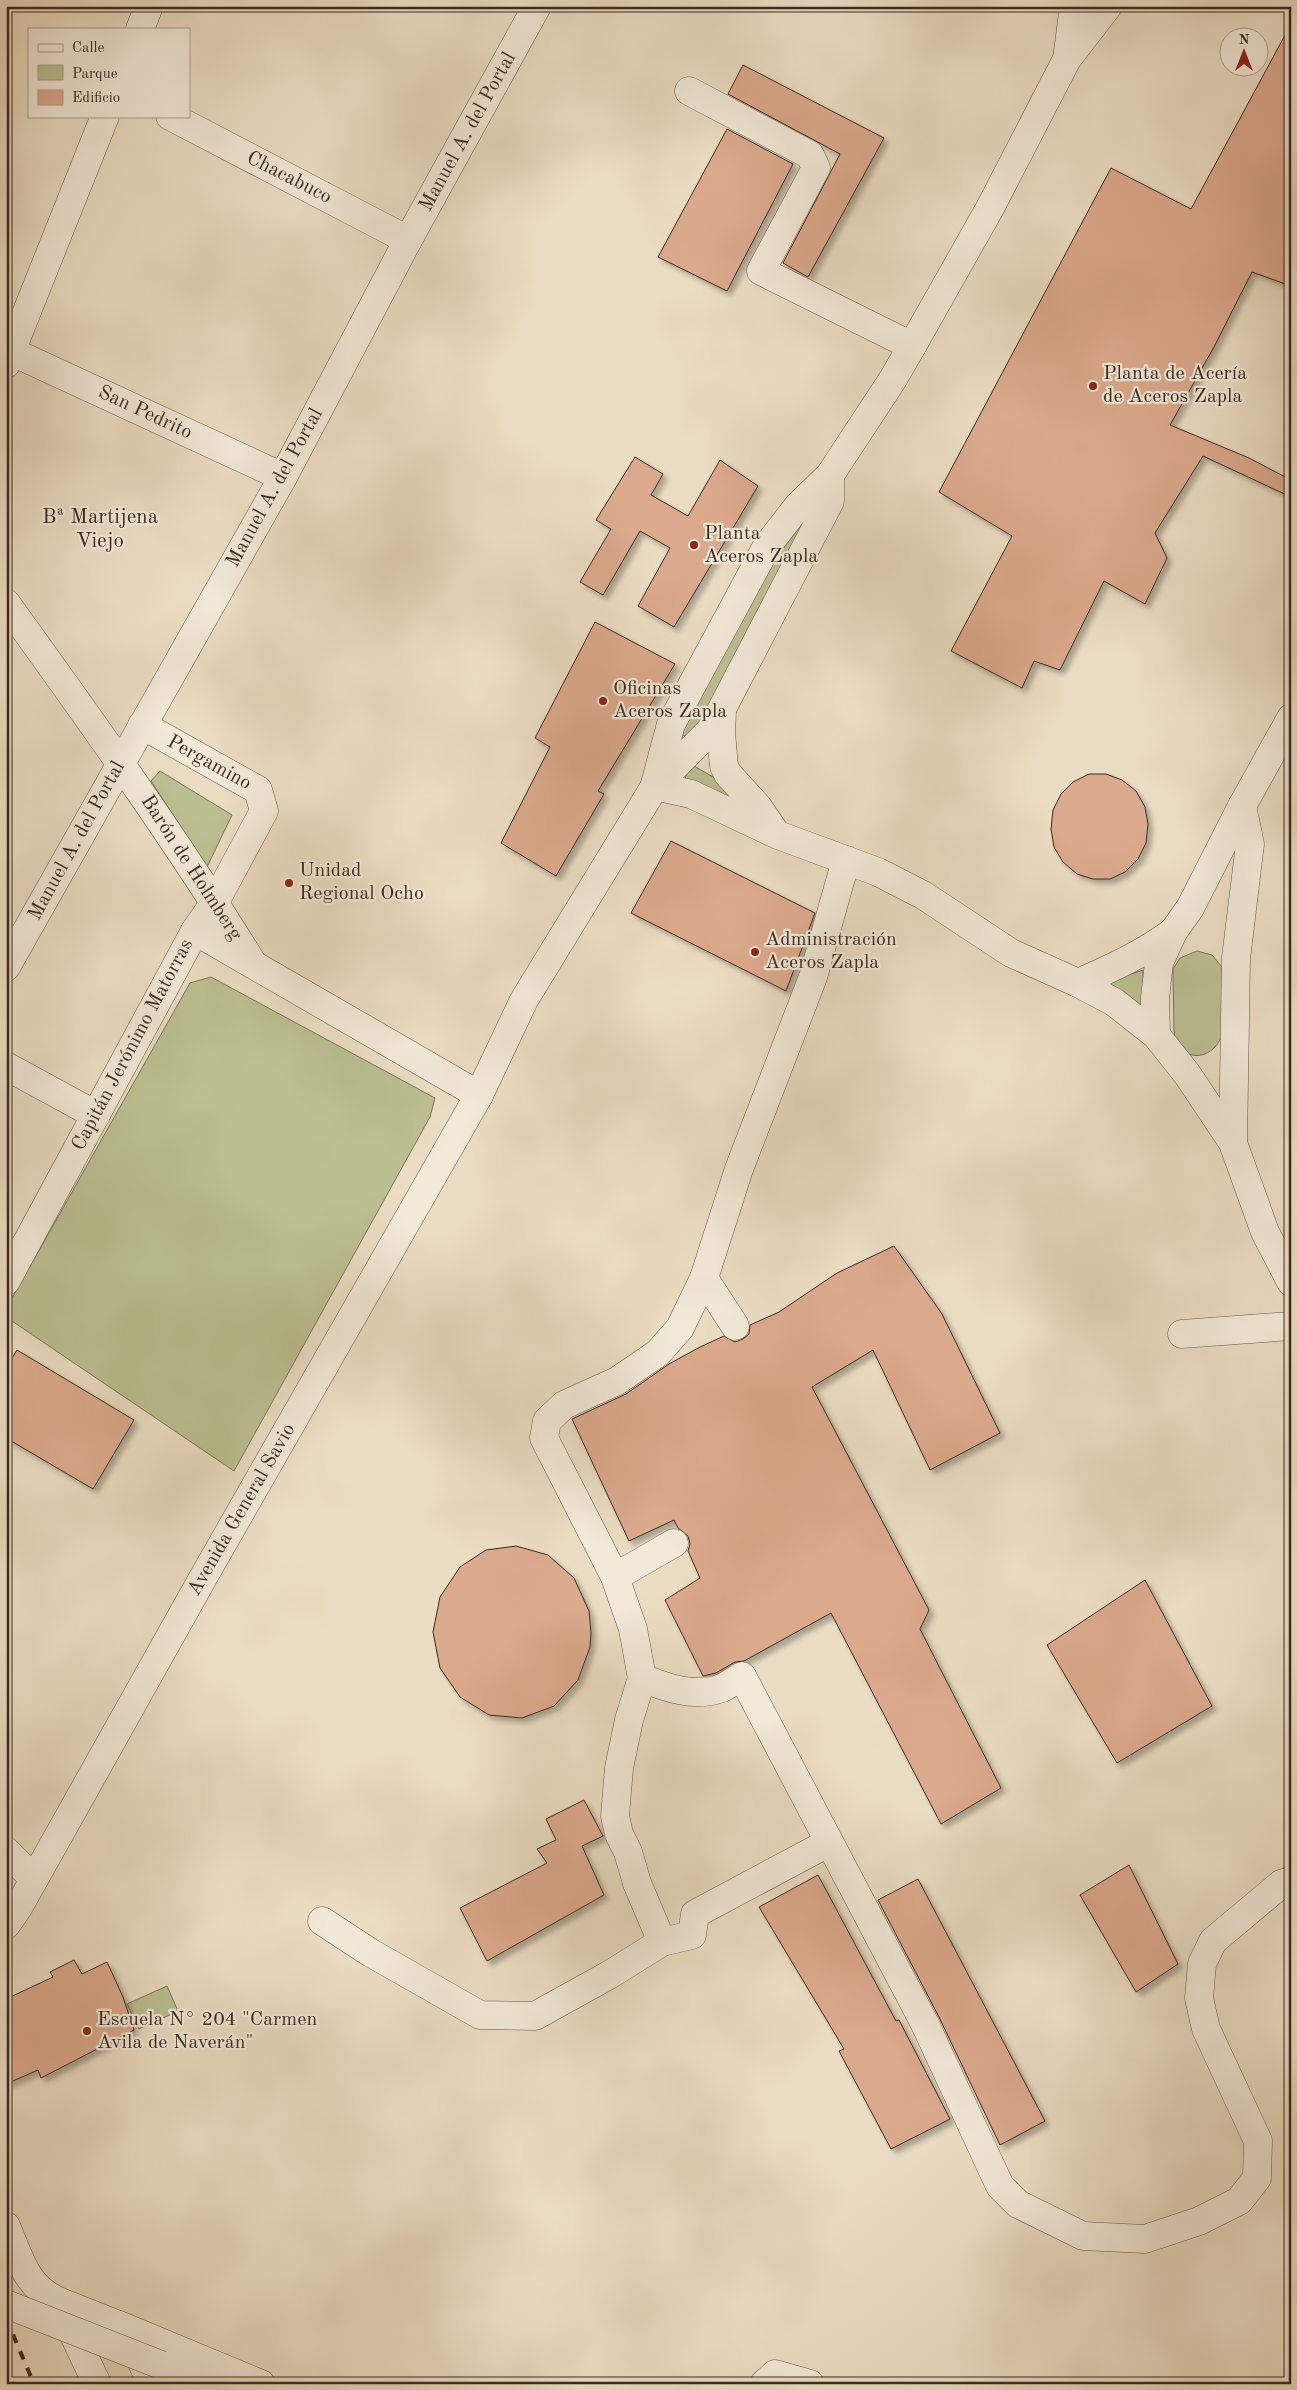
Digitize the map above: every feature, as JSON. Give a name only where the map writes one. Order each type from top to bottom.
[{"type":"street","points":[[140,28],[149,6]]},
{"type":"street","name":"Manuel A. del Portal","points":[[6,967],[284,477],[408,240],[537,6]]},
{"type":"street","points":[[1067,59],[1074,6]]},
{"type":"street","points":[[655,786],[670,724],[767,546],[798,506],[830,475],[893,379],[990,208],[1067,59],[1108,6]]},
{"type":"street","points":[[689,91],[810,155],[816,168],[761,271],[912,346]]},
{"type":"street","points":[[8,355],[104,118]]},
{"type":"street","name":"Chacabuco","points":[[174,118],[408,240]]},
{"type":"street","name":"San Pedrito","points":[[8,355],[284,477]]},
{"type":"street","points":[[655,786],[684,755],[701,742],[712,730],[830,501],[830,475]]},
{"type":"street","name":"Barón de Holmberg","points":[[6,603],[121,762],[215,902],[253,964]]},
{"type":"street","points":[[722,708],[721,733],[724,766],[728,774],[758,807],[778,835]]},
{"type":"street","name":"Pergamino","points":[[142,725],[258,790],[264,811]]},
{"type":"street","points":[[1156,1035],[1155,998],[1159,963],[1173,932],[1190,908],[1242,806],[1288,730]]},
{"type":"street","points":[[655,786],[691,794],[778,835],[878,872],[923,895],[1010,953],[1078,983],[1114,1002],[1156,1035],[1187,1074],[1233,1143],[1265,1232],[1291,1282]]},
{"type":"street","name":"Avenida General Savio","points":[[6,1925],[480,1095],[524,1000],[655,786]]},
{"type":"street","points":[[1233,1143],[1236,958],[1250,844],[1242,806]]},
{"type":"street","name":"Capitán Jerónimo Matorras","points":[[6,1281],[195,931],[215,902],[264,811]]},
{"type":"street","points":[[662,1942],[636,1883],[628,1852],[618,1834],[615,1816],[618,1768],[629,1720],[642,1678],[633,1629],[615,1577],[544,1438],[546,1421],[564,1405],[617,1381],[658,1353],[680,1328],[704,1278],[743,1160],[813,977],[846,860]]},
{"type":"street","points":[[195,931],[480,1095]]},
{"type":"street","points":[[1078,983],[1129,961],[1150,949],[1173,932]]},
{"type":"street","points":[[6,1066],[96,1115]]},
{"type":"street","points":[[704,1278],[735,1326]]},
{"type":"street","points":[[1182,1334],[1291,1326]]},
{"type":"street","points":[[615,1577],[674,1543]]},
{"type":"street","points":[[642,1678],[664,1687],[688,1692],[721,1688],[742,1676],[828,1843],[925,2024],[1000,2186],[1018,2204],[1082,2236],[1145,2239],[1199,2221],[1239,2201],[1257,2178],[1258,2141],[1206,2029],[1199,1998],[1202,1964],[1213,1942],[1282,1884],[1291,1881]]},
{"type":"street","points":[[322,1921],[372,1953],[480,2015],[535,2016],[609,1975],[662,1942],[692,1935],[695,1914],[828,1843]]},
{"type":"street","points":[[6,1851],[33,1878]]},
{"type":"street","points":[[6,2226],[27,2276],[43,2294],[261,2384]]},
{"type":"street","points":[[58,2301],[97,2384]]},
{"type":"street","points":[[6,2304],[205,2384]]},
{"type":"street","points":[[116,2324],[135,2345],[152,2384]]},
{"type":"street","points":[[769,2379],[810,2384]]},
{"type":"green space","points":[[803,510],[813,518],[711,706],[691,736],[687,737],[678,733]]},
{"type":"green space","points":[[694,766],[720,781],[745,804],[685,780],[686,775]]},
{"type":"green space","points":[[160,771],[232,815],[207,867],[151,781]]},
{"type":"green space","points":[[1197,951],[1212,955],[1222,967],[1222,1035],[1211,1051],[1195,1056],[1187,1054],[1176,1041],[1174,1031],[1173,969],[1180,958]]},
{"type":"green space","points":[[1143,970],[1143,1007],[1108,982]]},
{"type":"green space","points":[[211,977],[435,1098],[430,1117],[234,1471],[6,1317],[6,1309],[190,983]]},
{"type":"green space","points":[[167,1986],[178,2011],[139,2029],[127,2004]]},
{"type":"building","name":"Planta de Acería de Aceros Zapla","points":[[1291,24],[1291,286],[1252,272],[1214,347],[1170,425],[1249,458],[1291,480],[1291,497],[1203,456],[1155,533],[1167,558],[1145,604],[1104,581],[1060,670],[1034,661],[1022,688],[951,651],[1012,536],[939,492],[1111,168],[1191,209],[1262,78],[1270,78],[1270,63]]},
{"type":"building","points":[[743,65],[884,138],[808,277],[783,263],[840,154],[728,94]]},
{"type":"building","points":[[727,129],[793,164],[727,291],[658,257]]},
{"type":"building","name":"Planta Aceros Zapla","points":[[635,457],[663,474],[651,495],[688,516],[720,460],[758,486],[674,627],[638,606],[670,548],[640,531],[603,595],[580,582],[611,529],[596,520]]},
{"type":"building","name":"Oficinas Aceros Zapla","points":[[595,622],[675,664],[598,791],[604,794],[556,876],[501,843],[550,747],[535,738]]},
{"type":"building","points":[[1089,774],[1106,774],[1122,780],[1136,791],[1145,807],[1148,824],[1146,843],[1138,859],[1125,872],[1110,879],[1093,879],[1077,874],[1063,862],[1054,847],[1051,829],[1053,810],[1061,794],[1073,782]]},
{"type":"building","name":"Administración Aceros Zapla","points":[[671,841],[815,913],[786,991],[631,913]]},
{"type":"building","points":[[894,1246],[942,1314],[1000,1433],[930,1470],[873,1350],[812,1387],[929,1610],[920,1629],[1001,1788],[941,1824],[831,1613],[744,1661],[735,1662],[716,1673],[703,1676],[665,1600],[700,1578],[688,1551],[690,1544],[688,1536],[678,1528],[674,1520],[629,1541],[572,1419],[626,1394],[669,1364],[700,1347],[724,1336],[735,1342],[743,1339],[749,1334],[750,1325],[779,1312],[837,1273]]},
{"type":"building","points":[[17,1350],[134,1420],[93,1489],[6,1438],[6,1368]]},
{"type":"building","points":[[516,1546],[548,1555],[574,1578],[589,1611],[591,1633],[590,1647],[578,1680],[554,1706],[522,1718],[489,1715],[460,1697],[440,1668],[433,1632],[440,1597],[460,1567],[486,1550]]},
{"type":"building","points":[[1145,1580],[1212,1706],[1117,1763],[1047,1645]]},
{"type":"building","points":[[584,1800],[603,1836],[582,1846],[604,1895],[487,1961],[460,1908],[547,1863],[537,1849],[556,1840],[546,1819]]},
{"type":"building","points":[[1129,1865],[1178,1964],[1136,1992],[1080,1895]]},
{"type":"building","points":[[818,1875],[896,2021],[899,2020],[950,2119],[891,2149],[839,2051],[844,2049],[759,1907]]},
{"type":"building","points":[[918,1879],[1045,2121],[1000,2145],[939,2017],[878,1900]]},
{"type":"building","points":[[74,1960],[82,1974],[107,1962],[123,1997],[134,2030],[41,2078],[38,2070],[6,2084],[6,1999],[53,1977],[50,1972]]},
{"type":"waterway","points":[[6,8],[11,6]]},
{"type":"railway","points":[[6,2318],[34,2384]]},
{"type":"place","name":"Planta de Acería de Aceros Zapla","points":[[1093,386]]},
{"type":"place","name":"Planta Aceros Zapla","points":[[694,545]]},
{"type":"place","name":"Oficinas Aceros Zapla","points":[[603,701]]},
{"type":"place","name":"Unidad Regional Ocho","points":[[289,883]]},
{"type":"place","name":"Administración Aceros Zapla","points":[[755,952]]},
{"type":"place","name":"Escuela N° 204 \"Carmen Avila de Naverán\"","points":[[87,2031]]},
{"type":"district","name":"Bª Martijena Viejo","points":[[100,529]]}]
